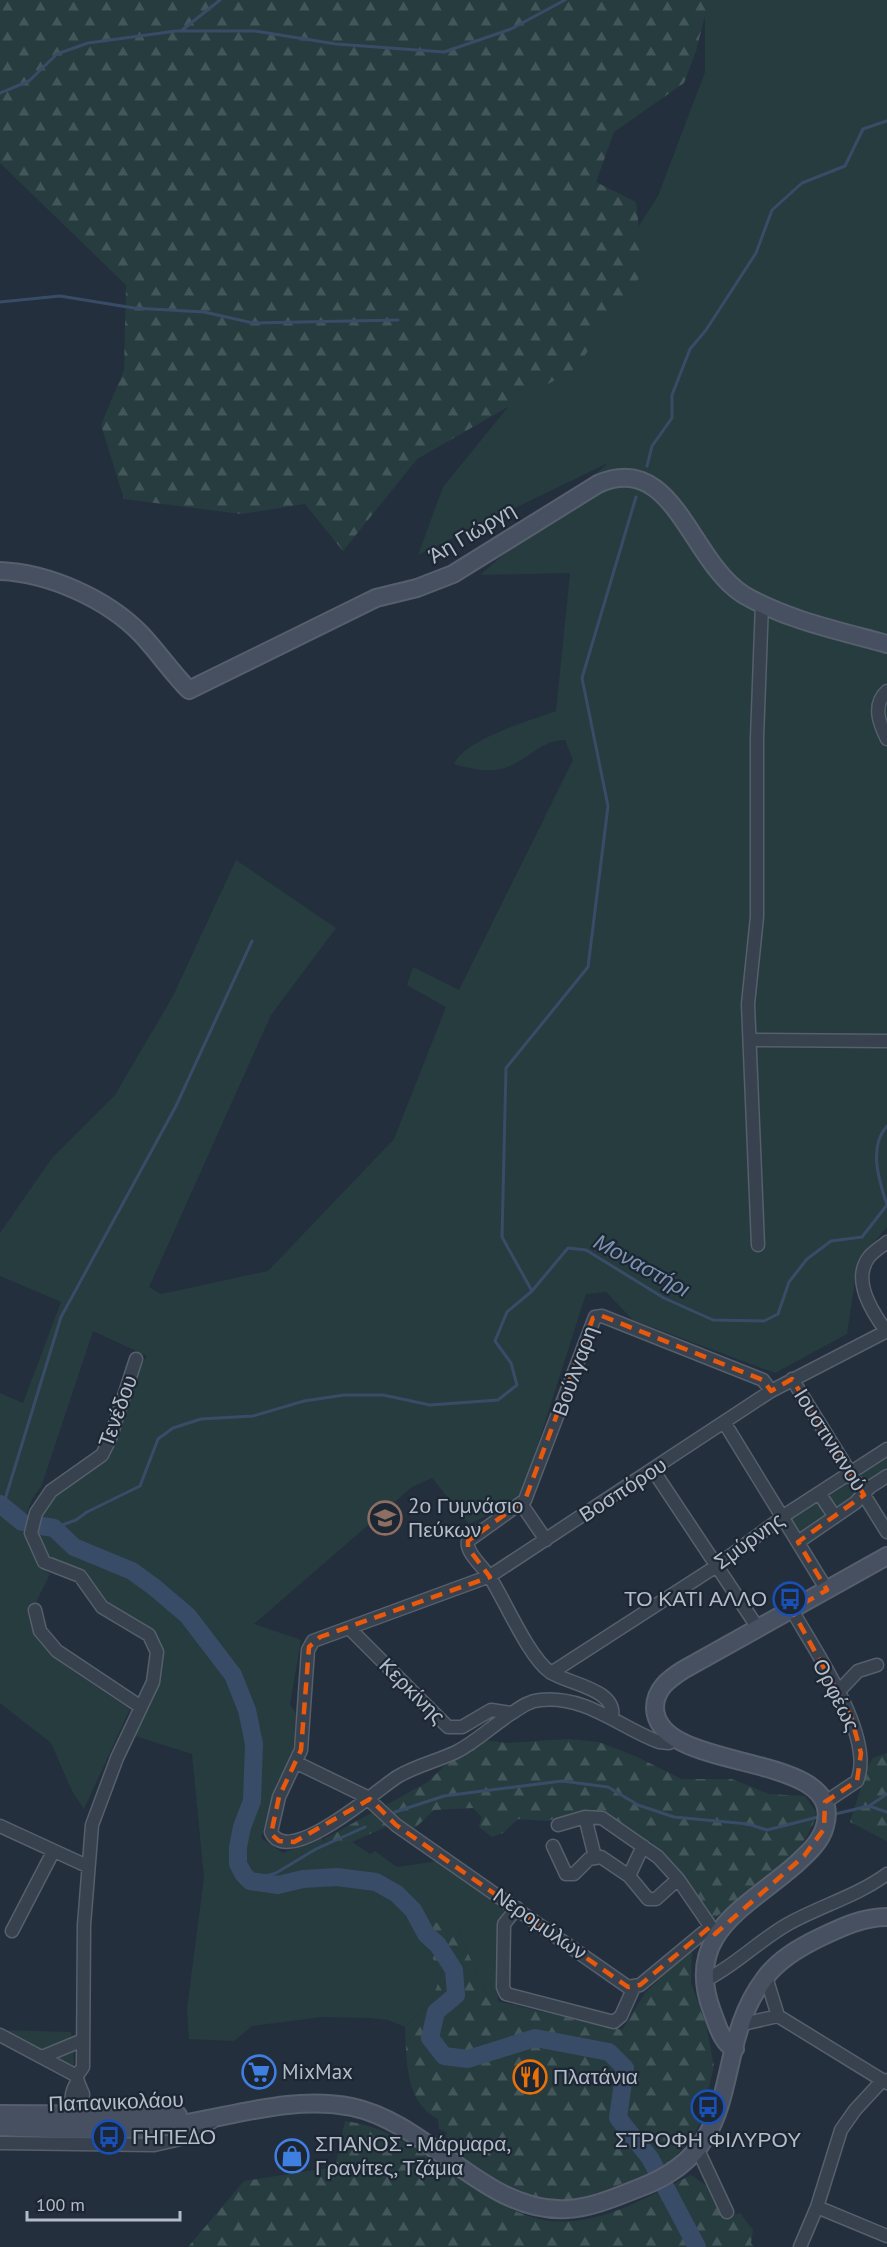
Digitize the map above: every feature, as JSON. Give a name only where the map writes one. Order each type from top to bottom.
[{"type":"main road","name":"Άη Γιώργη","points":[[0,571],[22,573],[73,589],[116,613],[141,634],[189,690],[376,598],[417,588],[453,574],[598,484],[628,477],[644,480],[660,490],[720,574],[736,589],[762,603],[824,626],[887,644]]},
{"type":"main road","points":[[735,2049],[728,2045],[720,2031],[704,1981],[705,1959],[713,1931],[804,1856],[818,1841],[825,1812],[814,1788],[802,1781],[677,1739],[664,1730],[657,1719],[656,1700],[660,1690],[683,1670],[887,1556]]},
{"type":"main road","name":"Παπανικολάου","points":[[0,2127],[78,2130],[153,2128],[233,2113],[305,2104],[339,2105],[364,2111],[411,2133],[502,2192],[539,2207],[574,2209],[626,2193],[673,2172],[698,2150],[717,2114],[735,2049],[754,1995],[766,1977],[783,1960],[811,1942],[859,1921],[887,1917]]},
{"type":"main road","name":"Παπανικολάου","points":[[0,2114],[78,2130]]},
{"type":"street","points":[[758,1245],[752,1040],[748,999],[757,917],[758,738],[762,603]]},
{"type":"street","points":[[887,691],[880,698],[878,708],[880,724],[887,739]]},
{"type":"street","points":[[752,1040],[887,1041]]},
{"type":"street","points":[[887,1242],[870,1256],[864,1272],[866,1299],[887,1331]]},
{"type":"street","name":"Βούλγαρη","points":[[522,1505],[595,1317],[602,1316],[763,1380],[771,1391]]},
{"type":"street","name":"Βοσπόρου","points":[[297,1763],[302,1744],[309,1647],[315,1640],[490,1576],[771,1391],[887,1331]]},
{"type":"street","name":"Τενέδου","points":[[136,1359],[110,1439],[102,1455],[49,1493],[36,1514],[31,1529],[44,1562],[80,1576],[102,1607],[152,1638],[157,1664],[150,1689],[141,1707]]},
{"type":"street","name":"Ιουστινιανού","points":[[792,1379],[887,1532]]},
{"type":"street","points":[[724,1422],[827,1590]]},
{"type":"street","name":"Σμύρνης","points":[[551,1673],[715,1567],[819,1493],[887,1449]]},
{"type":"street","points":[[653,1470],[715,1567],[758,1628]]},
{"type":"street","points":[[798,1542],[835,1517],[887,1476]]},
{"type":"street","points":[[819,1493],[835,1517]]},
{"type":"street","points":[[546,1539],[522,1505],[468,1541],[468,1548],[490,1576],[536,1657],[551,1673],[605,1697],[612,1707],[612,1717]]},
{"type":"street","points":[[0,2143],[78,2130],[72,2100],[73,2088],[83,2069],[83,1955],[87,1866],[95,1812],[141,1707],[57,1651],[40,1631],[35,1610]]},
{"type":"street","name":"Ορφέως","points":[[792,1610],[857,1731],[861,1748],[860,1771],[853,1786],[825,1812]]},
{"type":"street","name":"Κερκίνης","points":[[350,1629],[448,1727],[462,1727],[491,1710],[512,1713]]},
{"type":"street","points":[[837,1693],[858,1671],[877,1665]]},
{"type":"street","points":[[297,1763],[286,1781],[271,1829],[276,1839],[288,1843],[299,1840],[370,1799],[396,1777],[457,1751],[533,1701],[549,1700],[582,1705],[612,1717],[659,1742],[669,1743],[677,1739]]},
{"type":"street","name":"Νερομύλων","points":[[297,1763],[370,1799],[396,1825],[622,1983],[634,1987]]},
{"type":"street","points":[[517,1908],[506,1919],[504,1926],[503,1987],[506,1994],[614,2022],[625,2008],[634,1987],[713,1931],[678,1879],[658,1857],[643,1846],[602,1818],[585,1817],[558,1825]]},
{"type":"street","points":[[585,1817],[595,1857]]},
{"type":"street","points":[[0,1826],[87,1866]]},
{"type":"street","points":[[554,1846],[566,1874],[574,1874],[595,1857],[603,1858],[629,1876],[651,1900],[656,1899],[678,1879]]},
{"type":"street","points":[[629,1876],[643,1846]]},
{"type":"street","points":[[12,1931],[53,1852]]},
{"type":"street","points":[[704,1981],[724,1970],[779,1929],[810,1912],[864,1888],[887,1874]]},
{"type":"street","points":[[766,1977],[778,2016],[886,2081],[855,2110],[841,2130],[817,2207],[801,2247]]},
{"type":"street","points":[[743,2024],[778,2016]]},
{"type":"street","points":[[0,2035],[77,2079]]},
{"type":"street","points":[[42,2057],[84,2040]]},
{"type":"street","points":[[698,2150],[728,2212]]},
{"type":"street","points":[[817,2207],[887,2236]]},
{"type":"highlighted area","points":[[602,1316],[763,1380],[771,1391],[792,1379],[864,1495],[798,1542],[827,1590],[792,1610],[851,1717],[861,1753],[857,1781],[825,1802],[824,1829],[804,1856],[715,1934],[710,1927],[640,1985],[628,1987],[396,1825],[370,1799],[294,1842],[279,1841],[271,1834],[279,1797],[301,1750],[309,1647],[320,1637],[490,1577],[468,1548],[468,1541],[525,1500],[593,1318]]},
{"type":"green space","points":[[0,0],[709,0],[696,51],[684,83],[614,132],[596,182],[636,202],[644,271],[576,368],[417,459],[343,551],[305,504],[241,514],[124,499],[101,425],[124,370],[126,285],[0,163]]},
{"type":"green space","points":[[705,0],[887,0],[887,1227],[858,1261],[847,1334],[775,1373],[633,1320],[606,1292],[586,1294],[520,1500],[469,1524],[432,1478],[412,1487],[254,1624],[301,1640],[290,1705],[296,1713],[292,1761],[277,1782],[261,1838],[283,1853],[321,1837],[328,1847],[352,1842],[370,1854],[375,1851],[397,1867],[437,1861],[508,1910],[499,1936],[498,2002],[488,1999],[458,1930],[425,1947],[442,1973],[432,1999],[405,2027],[388,2020],[322,2017],[252,2026],[234,2041],[189,2039],[187,2008],[204,1878],[192,1754],[135,1736],[161,1673],[160,1652],[102,1600],[48,1559],[34,1532],[48,1499],[116,1443],[112,1434],[137,1371],[147,1356],[93,1331],[41,1487],[33,1497],[26,1521],[29,1545],[41,1566],[50,1574],[32,1610],[35,1635],[60,1662],[130,1709],[84,1809],[73,1793],[51,1743],[0,1703],[0,1393],[23,1403],[61,1302],[0,1276],[0,1233],[52,1158],[115,1095],[173,996],[236,860],[336,928],[271,1015],[149,1287],[161,1294],[268,1271],[394,1139],[446,1007],[407,985],[413,967],[459,990],[573,760],[565,740],[549,743],[510,766],[496,770],[468,768],[454,764],[460,755],[484,739],[556,711],[570,573],[480,575],[608,463],[418,555],[443,487],[573,327],[658,196],[705,72]]},
{"type":"green space","points":[[887,1454],[887,1471],[866,1484],[858,1472]]},
{"type":"green space","points":[[846,1480],[857,1494],[836,1511],[824,1494]]},
{"type":"green space","points":[[818,1499],[829,1515],[800,1535],[790,1518]]},
{"type":"green space","points":[[568,1739],[599,1742],[635,1756],[682,1779],[732,1779],[769,1794],[805,1796],[816,1812],[811,1828],[802,1844],[789,1858],[758,1886],[713,1920],[651,1841],[644,1844],[592,1809],[547,1821],[518,1819],[503,1833],[492,1837],[479,1827],[482,1817],[473,1808],[434,1810],[414,1829],[398,1831],[390,1825],[352,1842],[327,1847],[324,1839],[428,1782],[452,1758],[481,1740],[508,1743]]},
{"type":"green space","points":[[887,1753],[887,1841],[850,1822],[868,1766],[873,1758]]},
{"type":"green space","points":[[434,1922],[458,1930],[488,1999],[622,2030],[645,1993],[692,1948],[691,1983],[706,2024],[714,2066],[700,2123],[691,2139],[670,2162],[648,2174],[582,2198],[548,2203],[512,2191],[444,2144],[447,2132],[439,2129],[438,2119],[427,2111],[413,2091],[407,2066],[405,2027],[432,1999],[442,1973],[425,1947]]},
{"type":"green space","points":[[0,2030],[71,2032],[72,2041],[42,2055]]},
{"type":"green space","points":[[73,2049],[75,2073],[54,2060]]},
{"type":"green space","points":[[345,2121],[370,2126],[393,2136],[501,2204],[544,2220],[563,2222],[602,2216],[639,2201],[691,2175],[710,2188],[724,2217],[740,2213],[753,2230],[751,2243],[754,2247],[188,2247],[244,2181],[335,2167]]},
{"type":"waterway","points":[[181,31],[220,0]]},
{"type":"waterway","points":[[0,93],[29,81],[57,54],[88,43],[176,31],[255,31],[336,44],[444,52],[511,29],[565,0]]},
{"type":"waterway","points":[[647,466],[652,446],[672,418],[672,395],[690,349],[706,330],[756,253],[772,210],[802,183],[845,166],[863,129],[887,121]]},
{"type":"waterway","points":[[0,302],[60,296],[134,308],[204,312],[253,323],[398,320]]},
{"type":"waterway","points":[[532,1291],[502,1237],[506,1068],[588,967],[608,806],[582,678],[636,497]]},
{"type":"waterway","points":[[3,1506],[61,1317],[176,1106],[252,941]]},
{"type":"waterway","name":"Μοναστήρι","points":[[54,1528],[76,1520],[87,1512],[140,1486],[158,1439],[173,1428],[201,1419],[253,1416],[304,1401],[344,1395],[383,1395],[430,1405],[498,1400],[517,1385],[511,1363],[495,1341],[507,1312],[532,1291],[568,1248],[586,1250],[664,1298],[713,1320],[764,1321],[778,1314],[789,1282],[807,1259],[831,1241],[862,1237],[887,1205],[877,1164],[878,1144],[887,1126]]},
{"type":"waterway","points":[[0,1504],[22,1522]]},
{"type":"waterway","points":[[36,1525],[54,1528],[74,1547],[132,1571],[154,1587],[188,1616],[233,1675],[247,1710],[254,1744],[252,1801],[242,1827],[238,1847],[238,1864],[244,1875],[250,1881],[278,1885],[303,1879],[337,1877],[376,1882],[397,1894],[413,1910],[426,1934],[438,1945],[454,1970],[456,1995],[436,2012],[430,2038],[444,2056],[468,2059],[535,2038],[609,2052],[625,2068],[618,2118],[650,2158],[697,2247]]},
{"type":"waterway","points":[[395,1812],[444,1796],[562,1781],[608,1787],[638,1805],[674,1817],[748,1824],[767,1830],[818,1817]]},
{"type":"waterway","points":[[869,1806],[887,1794]]},
{"type":"waterway","points":[[831,1815],[869,1806],[887,1812]]},
{"type":"waterway","points":[[250,1881],[276,1873],[316,1849],[365,1827]]},
{"type":"place","name":"2ο Γυμνάσιο Πεύκων","points":[[385,1518]]},
{"type":"place","name":"ΤΟ ΚΑΤΙ ΑΛΛΟ","points":[[790,1599]]},
{"type":"place","name":"MixMax","points":[[259,2072]]},
{"type":"place","name":"Πλατάνια","points":[[530,2077]]},
{"type":"place","name":"ΣΤΡΟΦΗ ΦΙΛΥΡΟΥ","points":[[708,2107]]},
{"type":"place","name":"ΓΗΠΕΔΟ","points":[[109,2137]]},
{"type":"place","name":"ΣΠΑΝΟΣ - Μάρμαρα, Γρανίτες, Τζάμια","points":[[292,2156]]}]
